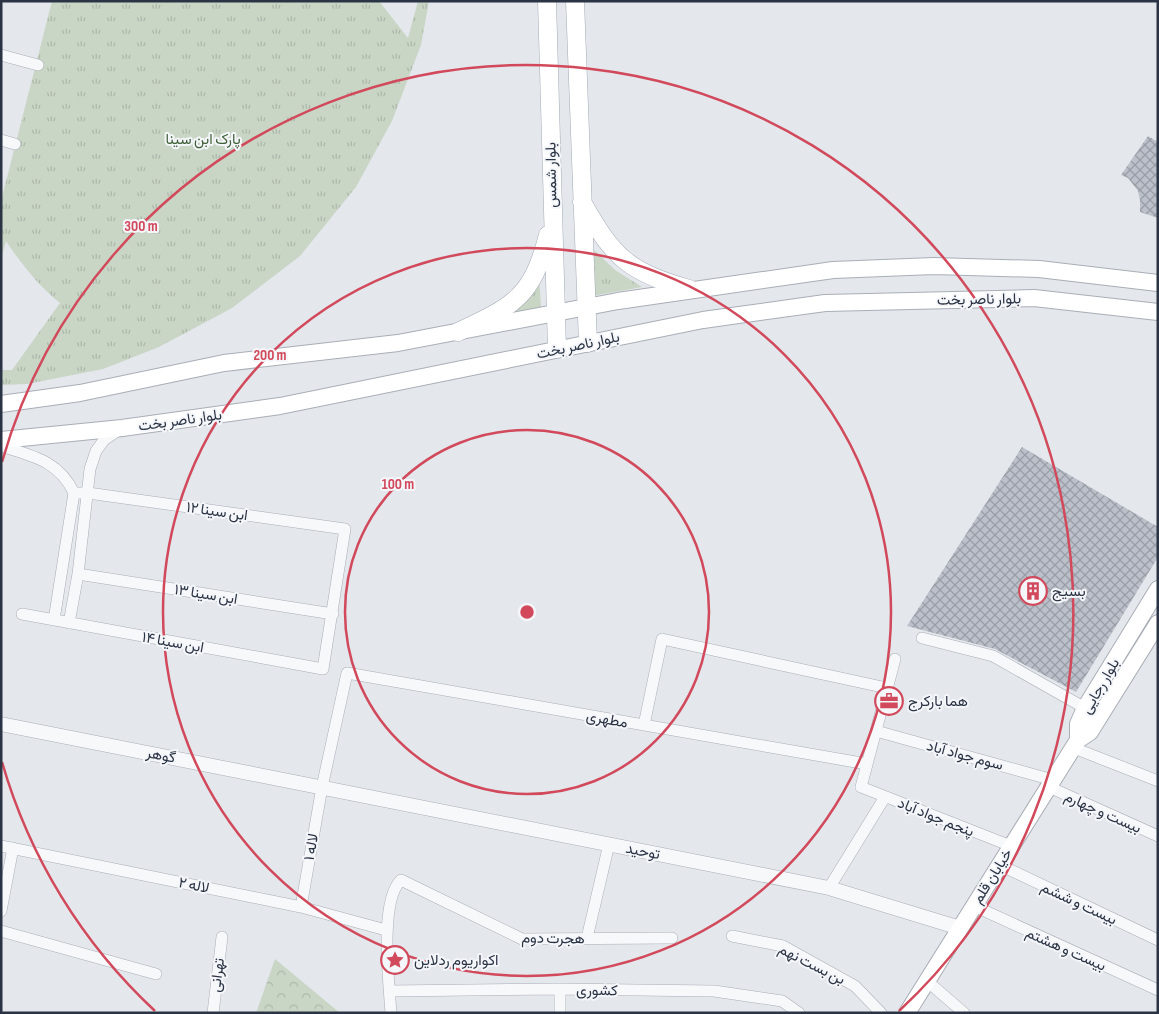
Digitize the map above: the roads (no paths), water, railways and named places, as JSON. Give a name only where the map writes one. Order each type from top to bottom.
[{"type":"main road","name":"بلوار شمس","points":[[547,1],[557,350]]},
{"type":"main road","name":"بلوار شمس","points":[[575,1],[581,200],[588,343]]},
{"type":"main road","points":[[581,200],[598,229],[622,259],[654,279],[690,289]]},
{"type":"main road","points":[[458,332],[505,310],[522,293],[543,254],[552,217]]},
{"type":"main road","name":"بلوار ناصر بخت","points":[[1,404],[80,393],[224,363],[398,343],[556,312],[690,289],[833,270],[934,266],[1040,269],[1158,283]]},
{"type":"main road","name":"بلوار ناصر بخت","points":[[1,440],[122,428],[280,406],[703,320],[825,303],[1034,298],[1158,312]]},
{"type":"main road","name":"بلوار رجایی","points":[[1076,744],[1078,724],[1085,708],[1158,589]]},
{"type":"main road","name":"بلوار رجایی","points":[[1076,744],[1090,732],[1158,623]]},
{"type":"main road","name":"خیابان قلم","points":[[907,1013],[1076,744]]},
{"type":"street","points":[[1,55],[38,65]]},
{"type":"street","points":[[1,140],[15,144]]},
{"type":"street","points":[[69,623],[78,574],[90,469],[96,451],[104,440],[122,428]]},
{"type":"street","points":[[1,446],[36,457],[54,466],[67,478],[74,493],[54,620]]},
{"type":"street","name":"ابن سینا ۱۲","points":[[74,493],[88,493],[345,529],[333,614]]},
{"type":"street","name":"ابن سینا ۱۳","points":[[78,574],[333,614]]},
{"type":"street","name":"ابن سینا ۱۴","points":[[22,614],[324,669],[333,614]]},
{"type":"street","points":[[922,638],[993,656],[1085,708]]},
{"type":"street","points":[[644,725],[662,639],[887,688]]},
{"type":"street","points":[[867,764],[895,659]]},
{"type":"street","name":"مطهری","points":[[347,673],[867,764]]},
{"type":"street","name":"لاله ۱","points":[[301,907],[322,787],[347,673]]},
{"type":"street","name":"گوهر","points":[[1,724],[322,787]]},
{"type":"street","name":"سوم جواد آباد","points":[[876,731],[1051,784]]},
{"type":"street","points":[[1076,744],[1158,781]]},
{"type":"street","name":"پنجم جواد آباد","points":[[867,764],[861,787],[1012,846]]},
{"type":"street","name":"بیست و چهارم","points":[[1051,784],[1158,836]]},
{"type":"street","name":"توحید","points":[[322,787],[830,888],[960,928]]},
{"type":"street","points":[[830,888],[885,797]]},
{"type":"street","points":[[587,938],[609,844]]},
{"type":"street","points":[[1,911],[7,847]]},
{"type":"street","name":"لاله ۲","points":[[7,847],[301,907],[386,930]]},
{"type":"street","name":"بیست و ششم","points":[[1000,865],[1158,940]]},
{"type":"street","name":"هجرت دوم","points":[[386,930],[396,885],[405,880],[522,939],[672,938]]},
{"type":"street","name":"بیست و هشتم","points":[[974,906],[1158,990]]},
{"type":"street","points":[[386,930],[390,1013]]},
{"type":"street","points":[[1,931],[156,974]]},
{"type":"street","name":"بن بست نهم","points":[[732,936],[783,946],[855,986],[881,1013]]},
{"type":"street","name":"تهرانی","points":[[213,1013],[222,937]]},
{"type":"street","points":[[927,981],[964,1013]]},
{"type":"street","points":[[560,989],[560,1013]]},
{"type":"street","name":"کشوری","points":[[390,991],[560,989],[714,991],[782,1001],[799,1013]]},
{"type":"place","name":"بسیج","points":[[1033,591]]},
{"type":"place","name":"هما بارکرج","points":[[889,701]]},
{"type":"place","name":"اکواریوم ردلاین","points":[[395,960]]},
{"type":"park label","name":"پارک ابن سینا","points":[[203,139]]}]
